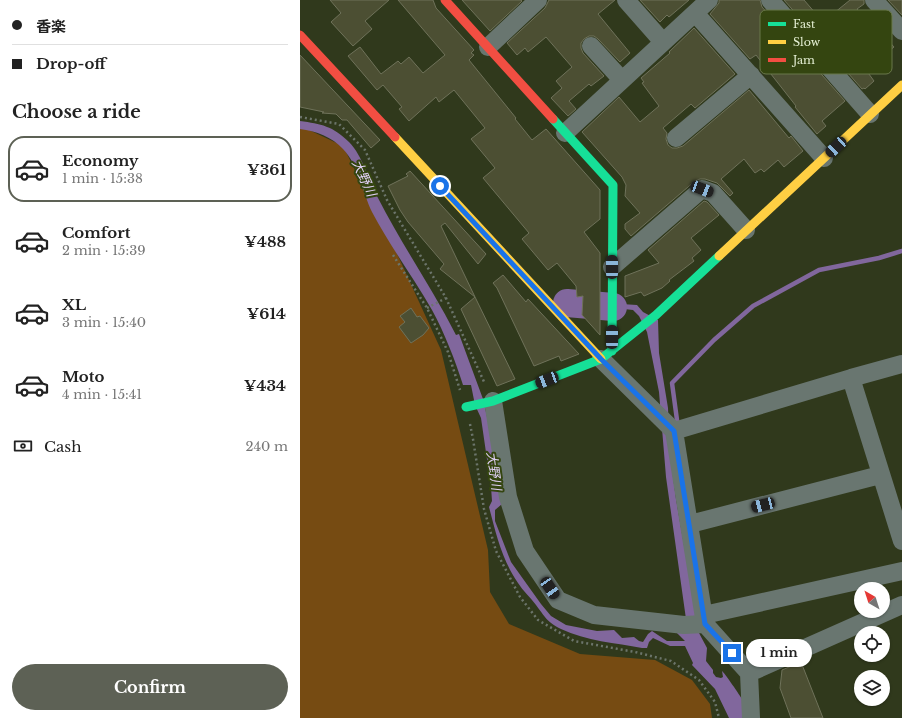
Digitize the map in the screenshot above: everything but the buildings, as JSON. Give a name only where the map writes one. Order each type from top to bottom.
[{"type":"street","points":[[445,0],[613,185],[612,310],[606,355]]},
{"type":"street","points":[[488,47],[538,0]]},
{"type":"street","points":[[626,0],[663,42]]},
{"type":"street","points":[[565,133],[710,0]]},
{"type":"street","points":[[770,0],[779,10]]},
{"type":"street","points":[[874,0],[883,10]]},
{"type":"street","points":[[696,13],[820,153]]},
{"type":"street","points":[[892,21],[902,32]]},
{"type":"street","points":[[300,36],[606,355],[656,415],[674,431],[690,524],[698,622],[749,673],[751,718]]},
{"type":"street","points":[[591,46],[622,80]]},
{"type":"street","points":[[835,74],[866,109]]},
{"type":"street","points":[[676,138],[751,75]]},
{"type":"street","points":[[466,408],[492,401],[606,355],[656,315],[742,226],[866,109],[902,85]]},
{"type":"street","points":[[612,267],[702,189],[713,193],[742,226]]},
{"type":"street","points":[[674,431],[902,364]]},
{"type":"street","points":[[851,378],[902,542]]},
{"type":"street","points":[[492,401],[508,497],[525,551],[558,600],[594,615],[698,622],[902,571]]},
{"type":"street","points":[[690,524],[880,475]]},
{"type":"street","points":[[749,673],[902,605]]},
{"type":"path","points":[[300,117],[339,124],[365,150],[387,200],[446,298],[492,401]]},
{"type":"path","points":[[427,308],[446,298]]},
{"type":"shaded area","points":[[300,129],[307,129],[343,146],[399,258],[441,350],[488,550],[490,592],[509,624],[580,654],[655,660],[692,680],[710,704],[712,718],[300,718]]},
{"type":"water","name":"大野川","points":[[300,121],[321,125],[338,132],[354,148],[362,161],[374,191],[397,233],[456,335],[459,334],[483,399],[490,430],[502,504],[495,510],[495,521],[511,562],[551,616],[566,625],[597,631],[614,630],[622,638],[634,637],[643,642],[652,631],[667,641],[685,641],[675,631],[686,619],[666,477],[659,392],[647,332],[639,316],[633,310],[576,306],[574,301],[637,305],[643,312],[658,320],[659,353],[668,408],[670,455],[699,633],[707,648],[706,661],[713,670],[713,673],[716,677],[721,678],[723,677],[722,671],[742,699],[743,718],[729,718],[715,689],[692,665],[693,663],[685,646],[670,646],[653,638],[649,642],[647,648],[642,648],[591,639],[571,633],[561,629],[549,621],[520,586],[512,574],[504,556],[489,507],[492,501],[491,487],[481,418],[475,405],[471,385],[463,385],[457,366],[437,319],[372,212],[353,163],[343,149],[334,141],[318,133],[300,129]]},
{"type":"waterway","points":[[677,420],[672,383],[714,340],[753,306],[819,270],[879,258],[902,251]]},
{"type":"waterway","points":[[567,303],[613,307]]},
{"type":"traffic: fast","points":[[553,119],[613,185],[612,351]]},
{"type":"traffic: fast","points":[[466,407],[493,401],[601,359],[656,315],[719,256]]},
{"type":"traffic: slow","points":[[719,256],[902,85]]},
{"type":"traffic: slow","points":[[395,137],[601,359]]},
{"type":"traffic: jam","points":[[445,0],[553,119]]},
{"type":"traffic: jam","points":[[300,35],[395,137]]},
{"type":"route","points":[[440,186],[601,359],[656,415],[674,431],[705,624],[732,653]]}]
